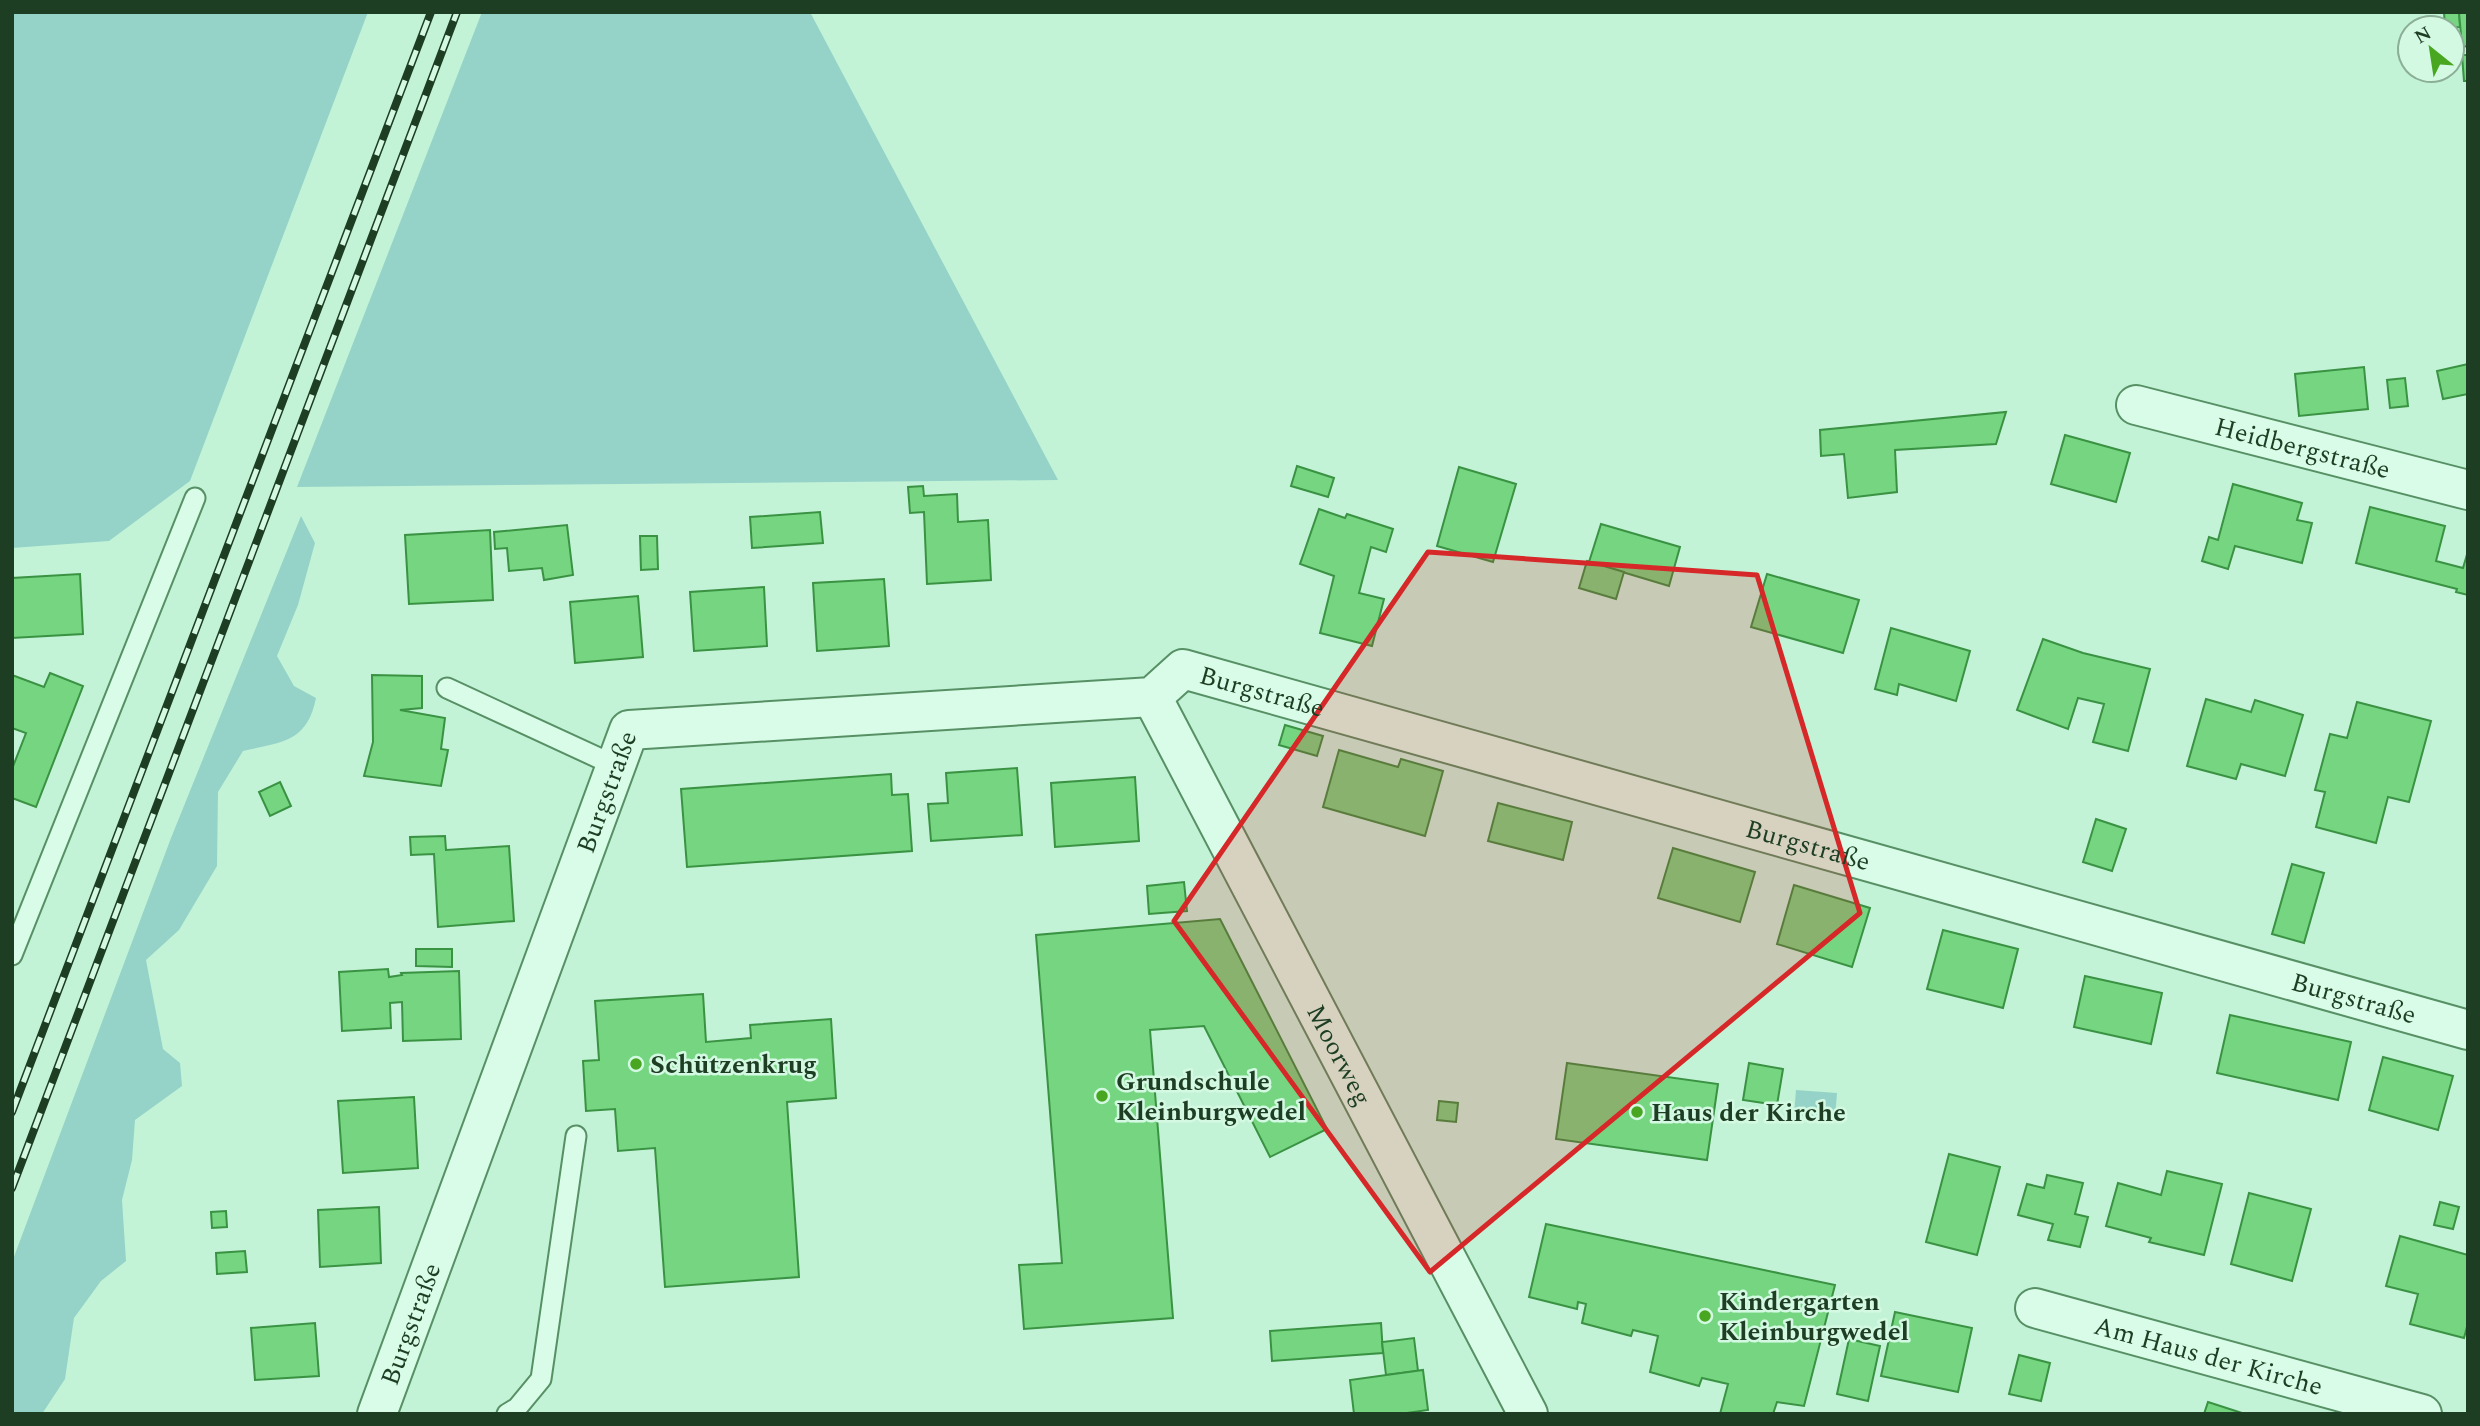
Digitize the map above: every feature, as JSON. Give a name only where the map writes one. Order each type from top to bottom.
[{"type":"street","name":"Heidbergstraße","points":[[2136,405],[2468,490]]},
{"type":"street","name":"Burgstraße","points":[[377,1414],[629,730],[1152,697],[1183,669],[2468,1030]]},
{"type":"street","name":"Moorweg","points":[[1152,697],[1528,1414]]},
{"type":"street","name":"Am Haus der Kirche","points":[[2035,1308],[2421,1414]]},
{"type":"lane","points":[[12,955],[195,498]]},
{"type":"lane","points":[[447,688],[616,766]]},
{"type":"lane","points":[[507,1414],[516,1408],[541,1379],[576,1136]]},
{"type":"highlighted area","points":[[1428,552],[1757,575],[1860,913],[1430,1272],[1174,921]]},
{"type":"shaded area","points":[[12,12],[368,12],[190,481],[109,541],[12,548]]},
{"type":"shaded area","points":[[482,12],[810,12],[1058,480],[297,487]]},
{"type":"shaded area","points":[[301,516],[315,543],[298,605],[277,656],[294,686],[316,698],[312,713],[299,732],[290,738],[243,751],[218,792],[217,866],[179,930],[146,960],[163,1049],[180,1063],[182,1086],[135,1120],[132,1160],[122,1200],[126,1261],[101,1281],[74,1318],[65,1379],[42,1414],[12,1414],[12,1262],[171,838]]},
{"type":"shaded area","points":[[1796,1090],[1837,1093],[1835,1118],[1794,1115]]},
{"type":"building","points":[[2468,12],[2468,46],[2466,14],[2459,14]]},
{"type":"building","points":[[2466,55],[2468,55],[2466,81]]},
{"type":"building","points":[[2468,364],[2468,394],[2443,399],[2437,371]]},
{"type":"building","points":[[2364,367],[2368,409],[2299,416],[2295,374]]},
{"type":"building","points":[[2405,378],[2408,406],[2390,408],[2387,380]]},
{"type":"building","points":[[2006,412],[1996,444],[1895,450],[1897,492],[1848,498],[1844,454],[1821,456],[1820,430]]},
{"type":"building","points":[[2065,435],[2130,453],[2116,502],[2051,484]]},
{"type":"building","points":[[1297,466],[1334,478],[1328,497],[1291,486]]},
{"type":"building","points":[[1459,467],[1516,484],[1493,562],[1437,546]]},
{"type":"building","points":[[2233,484],[2302,503],[2297,520],[2312,523],[2302,563],[2235,546],[2228,569],[2202,561],[2209,537],[2218,540]]},
{"type":"building","points":[[923,486],[924,496],[957,494],[958,522],[988,520],[991,580],[927,584],[924,512],[910,513],[908,487]]},
{"type":"building","points":[[2370,507],[2445,526],[2436,561],[2463,568],[2468,551],[2468,595],[2456,592],[2457,589],[2356,563]]},
{"type":"building","points":[[1319,509],[1345,518],[1347,514],[1393,529],[1386,552],[1371,547],[1359,593],[1384,599],[1372,646],[1320,633],[1334,576],[1300,564]]},
{"type":"building","points":[[820,512],[823,543],[752,548],[750,517]]},
{"type":"building","points":[[1601,524],[1680,547],[1669,586],[1589,562]]},
{"type":"building","points":[[567,525],[573,575],[544,580],[542,568],[509,571],[507,548],[495,549],[494,532]]},
{"type":"building","points":[[490,530],[493,600],[409,604],[405,535]]},
{"type":"building","points":[[640,536],[657,536],[658,569],[641,570]]},
{"type":"building","points":[[1587,561],[1624,572],[1616,599],[1579,588]]},
{"type":"building","points":[[80,574],[83,634],[12,638],[12,578]]},
{"type":"building","points":[[1767,574],[1859,600],[1843,653],[1751,627]]},
{"type":"building","points":[[884,579],[889,646],[817,651],[813,583]]},
{"type":"building","points":[[764,587],[767,646],[694,651],[690,592]]},
{"type":"building","points":[[638,596],[643,657],[575,663],[570,602]]},
{"type":"building","points":[[1891,628],[1970,651],[1956,701],[1899,684],[1897,695],[1875,689]]},
{"type":"building","points":[[2043,639],[2083,653],[2150,669],[2128,751],[2093,742],[2104,704],[2078,698],[2068,729],[2017,710]]},
{"type":"building","points":[[50,673],[83,686],[36,807],[12,798],[12,769],[26,733],[12,728],[12,675],[44,687]]},
{"type":"building","points":[[372,675],[422,676],[422,708],[400,710],[445,718],[441,749],[448,750],[441,786],[364,776],[373,742]]},
{"type":"building","points":[[2206,699],[2251,712],[2255,700],[2303,715],[2285,776],[2241,764],[2236,779],[2187,766]]},
{"type":"building","points":[[2357,702],[2431,721],[2409,802],[2388,797],[2376,843],[2316,827],[2325,792],[2315,790],[2330,734],[2347,738]]},
{"type":"building","points":[[1285,725],[1323,736],[1317,756],[1279,745]]},
{"type":"building","points":[[1339,750],[1398,767],[1401,759],[1443,771],[1425,836],[1323,807]]},
{"type":"building","points":[[1017,768],[1022,835],[931,841],[928,804],[948,803],[946,773]]},
{"type":"building","points":[[891,774],[892,795],[908,794],[912,851],[687,867],[681,789]]},
{"type":"building","points":[[1135,777],[1139,841],[1055,847],[1051,783]]},
{"type":"building","points":[[280,782],[291,806],[270,816],[259,792]]},
{"type":"building","points":[[1498,803],[1572,822],[1563,860],[1488,841]]},
{"type":"building","points":[[2096,819],[2126,829],[2112,871],[2083,862]]},
{"type":"building","points":[[445,836],[446,850],[509,846],[514,921],[438,927],[434,854],[411,855],[410,837]]},
{"type":"building","points":[[1673,848],[1755,872],[1740,922],[1658,898]]},
{"type":"building","points":[[2292,864],[2324,873],[2304,943],[2272,934]]},
{"type":"building","points":[[1184,882],[1187,911],[1149,914],[1147,886]]},
{"type":"building","points":[[1794,885],[1870,908],[1852,967],[1777,944]]},
{"type":"building","name":"Grundschule Kleinburgwedel","points":[[1220,919],[1327,1129],[1270,1157],[1204,1026],[1150,1030],[1173,1318],[1024,1329],[1019,1265],[1062,1263],[1036,935]]},
{"type":"building","points":[[1943,930],[2018,949],[2003,1008],[1927,989]]},
{"type":"building","points":[[416,949],[452,949],[452,967],[416,966]]},
{"type":"building","points":[[388,969],[389,977],[402,975],[401,973],[459,971],[461,1039],[403,1041],[402,1002],[390,1003],[391,1028],[342,1031],[339,972]]},
{"type":"building","points":[[2085,976],[2162,993],[2151,1044],[2074,1027]]},
{"type":"building","points":[[703,994],[706,1042],[751,1038],[750,1025],[831,1019],[836,1098],[787,1102],[799,1277],[665,1287],[655,1148],[618,1151],[615,1109],[586,1111],[583,1061],[599,1060],[595,1001]]},
{"type":"building","points":[[2230,1015],[2351,1042],[2338,1100],[2217,1073]]},
{"type":"building","points":[[2383,1057],[2453,1076],[2438,1130],[2369,1110]]},
{"type":"building","name":"Haus der Kirche","points":[[1567,1063],[1718,1084],[1707,1160],[1556,1139]]},
{"type":"building","points":[[1749,1063],[1783,1069],[1777,1105],[1743,1100]]},
{"type":"building","points":[[414,1097],[418,1168],[343,1173],[338,1101]]},
{"type":"building","points":[[1439,1101],[1458,1103],[1456,1122],[1437,1120]]},
{"type":"building","points":[[1949,1154],[2000,1167],[1977,1255],[1926,1242]]},
{"type":"building","points":[[2167,1171],[2222,1184],[2204,1255],[2149,1242],[2151,1238],[2106,1226],[2118,1183],[2161,1195]]},
{"type":"building","points":[[2047,1175],[2083,1183],[2075,1214],[2088,1217],[2080,1247],[2048,1240],[2053,1224],[2018,1215],[2027,1184],[2044,1188]]},
{"type":"building","points":[[2249,1193],[2311,1209],[2292,1281],[2231,1264]]},
{"type":"building","points":[[2440,1202],[2459,1207],[2453,1229],[2434,1225]]},
{"type":"building","points":[[379,1207],[381,1263],[320,1267],[318,1210]]},
{"type":"building","points":[[226,1211],[227,1227],[212,1228],[211,1212]]},
{"type":"building","name":"Kindergarten Kleinburgwedel","points":[[1546,1224],[1835,1285],[1804,1406],[1777,1402],[1773,1414],[1720,1414],[1728,1384],[1702,1378],[1699,1386],[1650,1372],[1658,1336],[1633,1330],[1631,1336],[1582,1323],[1586,1304],[1578,1302],[1577,1309],[1529,1297]]},
{"type":"building","points":[[2400,1236],[2468,1255],[2468,1323],[2464,1338],[2410,1324],[2418,1294],[2386,1286]]},
{"type":"building","points":[[245,1251],[247,1272],[217,1274],[216,1253]]},
{"type":"building","points":[[1895,1312],[1972,1328],[1958,1392],[1881,1376]]},
{"type":"building","points":[[315,1323],[319,1376],[255,1380],[251,1328]]},
{"type":"building","points":[[1381,1323],[1383,1353],[1272,1361],[1270,1331]]},
{"type":"building","points":[[1414,1338],[1418,1371],[1386,1375],[1382,1342]]},
{"type":"building","points":[[1849,1339],[1880,1346],[1868,1401],[1837,1394]]},
{"type":"building","points":[[2019,1355],[2050,1363],[2041,1401],[2009,1394]]},
{"type":"building","points":[[1423,1370],[1428,1410],[1400,1414],[1354,1414],[1350,1380]]},
{"type":"building","points":[[2208,1402],[2245,1414],[2204,1414]]},
{"type":"railway","points":[[12,1112],[431,12]]},
{"type":"railway","points":[[12,1188],[457,12]]},
{"type":"place","name":"Schützenkrug","points":[[636,1064]]},
{"type":"place","name":"Grundschule Kleinburgwedel","points":[[1102,1096]]},
{"type":"place","name":"Haus der Kirche","points":[[1637,1112]]},
{"type":"place","name":"Kindergarten Kleinburgwedel","points":[[1705,1316]]}]
